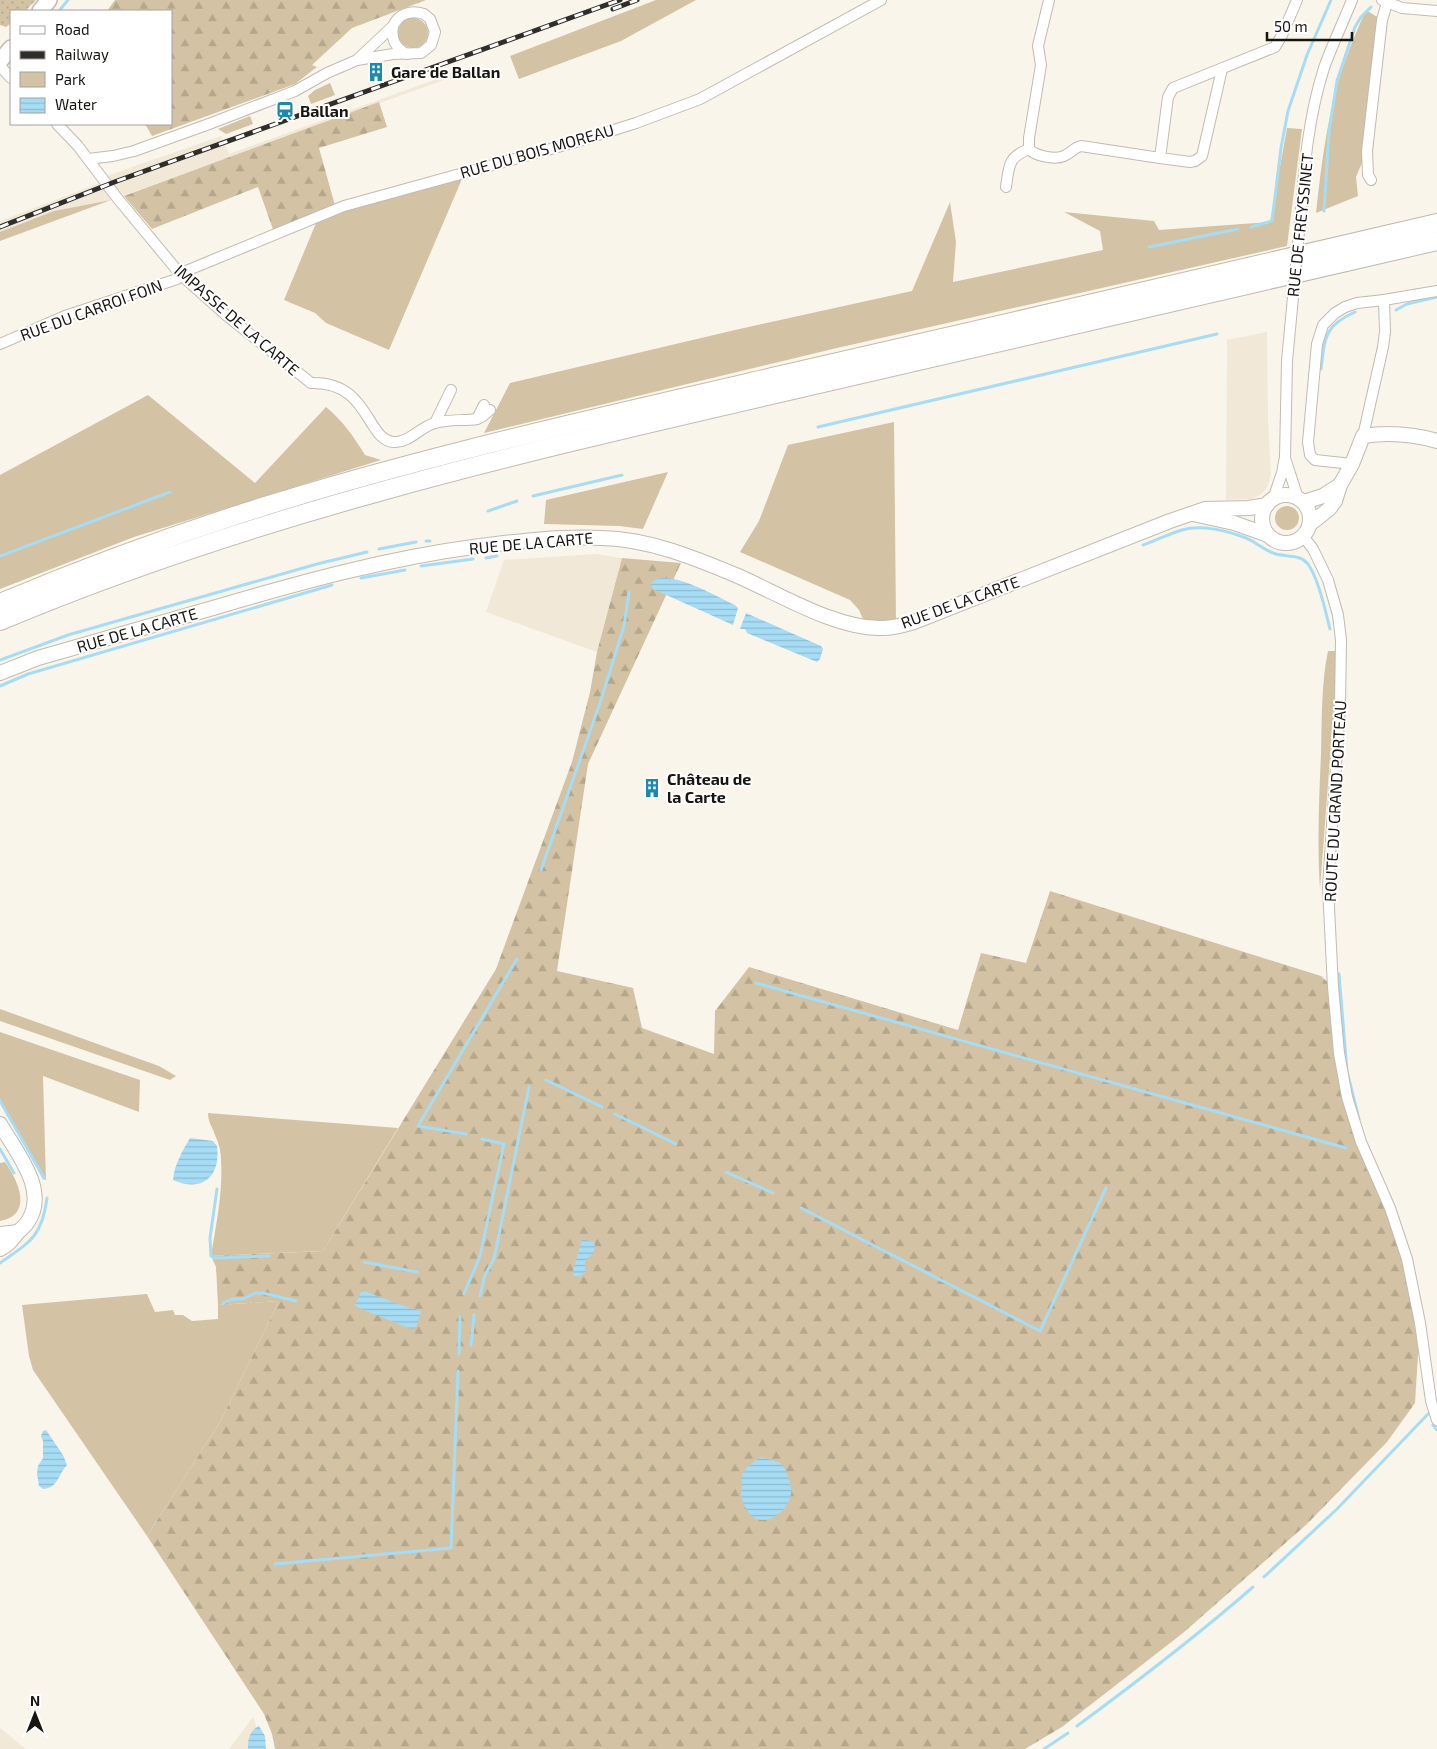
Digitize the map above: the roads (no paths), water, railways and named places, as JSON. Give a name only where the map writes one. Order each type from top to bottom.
[{"type":"highway","points":[[0,603],[112,558],[197,528],[292,498],[421,462],[627,411],[1437,223]]},
{"type":"highway","points":[[0,621],[118,574],[211,541],[425,478],[622,430],[1437,241]]},
{"type":"main road","points":[[41,10],[49,0]]},
{"type":"main road","points":[[0,61],[10,49]]},
{"type":"street","name":"RUE DU BOIS MOREAU","points":[[181,275],[186,271],[344,206],[576,142],[636,123],[700,98],[881,0]]},
{"type":"street","points":[[1029,149],[1029,138],[1041,65],[1038,46],[1049,0]]},
{"type":"street","points":[[1160,158],[1168,97],[1173,88],[1275,47],[1297,0]]},
{"type":"street","name":"RUE DE FREYSSINET","points":[[1284,457],[1287,361],[1310,128],[1324,68],[1352,0]]},
{"type":"street","points":[[1371,180],[1368,175],[1367,151],[1384,2],[1414,10],[1437,11]]},
{"type":"street","points":[[88,159],[134,151],[225,118],[295,91],[327,73],[357,60],[421,53],[431,45],[434,39],[434,25],[424,14],[410,12],[397,19],[393,26],[357,60]]},
{"type":"street","points":[[393,26],[393,40],[396,46],[407,54]]},
{"type":"street","points":[[0,66],[10,77]]},
{"type":"street","points":[[1029,149],[1036,154],[1056,158],[1062,157],[1075,147],[1081,146],[1190,162],[1195,161],[1202,156],[1222,69]]},
{"type":"street","name":"IMPASSE DE LA CARTE","points":[[58,125],[88,159],[118,200],[181,275],[226,315],[311,383],[337,386],[349,392],[359,403],[375,429],[387,441],[402,441],[434,423],[477,419],[487,413],[487,407]]},
{"type":"street","points":[[1006,187],[1011,160],[1019,152],[1029,149]]},
{"type":"street","name":"RUE DU CARROI FOIN","points":[[0,344],[42,325],[177,279],[181,275]]},
{"type":"street","points":[[1352,464],[1315,460],[1310,456],[1308,442],[1317,344],[1323,325],[1335,313],[1357,303],[1437,290]]},
{"type":"street","points":[[1192,514],[1234,523],[1268,535],[1281,542],[1289,543],[1297,541],[1329,509],[1335,501],[1340,485],[1352,464],[1363,436],[1383,347],[1385,332],[1384,300]]},
{"type":"street","points":[[434,423],[451,390]]},
{"type":"street","points":[[1363,436],[1398,434],[1437,441]]},
{"type":"street","points":[[1284,457],[1301,500],[1310,516],[1307,530]]},
{"type":"street","points":[[1268,535],[1263,525],[1263,515],[1282,473],[1284,457]]},
{"type":"street","points":[[1270,502],[1282,495],[1290,495],[1301,500],[1323,496],[1340,485]]},
{"type":"street","name":"RUE DE LA CARTE","points":[[0,673],[38,658],[323,576],[419,556],[510,542],[578,537],[634,541],[662,548],[704,563],[844,622],[872,628],[882,628],[914,622],[1205,509],[1248,508],[1270,502]]},
{"type":"street","name":"ROUTE DU GRAND PORTEAU","points":[[1307,530],[1313,549],[1328,580],[1338,615],[1341,640],[1340,705],[1328,887],[1333,987],[1339,1053],[1347,1097],[1361,1142],[1390,1208],[1407,1259],[1437,1420]]},
{"type":"street","points":[[0,1124],[30,1175],[35,1197],[33,1210],[27,1223],[10,1244],[0,1249]]},
{"type":"street","points":[[0,1234],[18,1232]]},
{"type":"water","points":[[659,578],[668,578],[688,583],[735,605],[738,608],[733,625],[653,589],[652,582]]},
{"type":"water","points":[[746,613],[821,646],[823,649],[820,659],[817,662],[747,633],[745,629],[740,629]]},
{"type":"water","points":[[190,1138],[213,1141],[217,1146],[216,1166],[212,1174],[207,1180],[193,1185],[173,1180],[177,1163]]},
{"type":"water","points":[[582,1239],[594,1242],[595,1246],[593,1254],[585,1260],[585,1272],[576,1276],[573,1275],[573,1271]]},
{"type":"water","points":[[362,1290],[421,1311],[416,1328],[411,1329],[359,1308],[355,1305]]},
{"type":"water","points":[[46,1430],[63,1455],[67,1465],[55,1484],[43,1489],[39,1486],[37,1474],[38,1466],[43,1458],[43,1441],[41,1436],[43,1431]]},
{"type":"water","points":[[761,1457],[781,1463],[788,1475],[791,1489],[790,1498],[784,1509],[770,1519],[764,1520],[752,1517],[741,1498],[743,1473]]},
{"type":"water","points":[[259,1726],[265,1736],[266,1749],[248,1749],[250,1736],[253,1730]]},
{"type":"waterway","points":[[60,10],[68,0]]},
{"type":"waterway","points":[[1251,227],[1272,221],[1281,148],[1288,111],[1307,55],[1331,0]]},
{"type":"waterway","points":[[1324,211],[1329,131],[1337,81],[1355,27],[1361,17],[1371,7]]},
{"type":"waterway","points":[[1149,247],[1238,229]]},
{"type":"waterway","points":[[1396,310],[1407,304],[1437,297]]},
{"type":"waterway","points":[[1321,369],[1325,341],[1328,334],[1337,322],[1355,312]]},
{"type":"waterway","points":[[818,427],[1217,334]]},
{"type":"waterway","points":[[533,496],[622,475]]},
{"type":"waterway","points":[[0,556],[170,492]]},
{"type":"waterway","points":[[488,511],[517,501]]},
{"type":"waterway","points":[[1143,545],[1189,528],[1206,528],[1231,533],[1246,538],[1276,554],[1301,559],[1308,564],[1315,578],[1330,629]]},
{"type":"waterway","points":[[379,549],[416,542]]},
{"type":"waterway","points":[[0,660],[68,635],[317,564],[367,552]]},
{"type":"waterway","points":[[486,558],[497,556]]},
{"type":"waterway","points":[[421,566],[473,559]]},
{"type":"waterway","points":[[361,578],[405,570]]},
{"type":"waterway","points":[[0,686],[28,674],[332,585]]},
{"type":"waterway","points":[[541,870],[600,703],[624,626],[629,592]]},
{"type":"waterway","points":[[466,1134],[418,1126],[517,959]]},
{"type":"waterway","points":[[1339,974],[1347,1071],[1359,1119]]},
{"type":"waterway","points":[[756,983],[1346,1148]]},
{"type":"waterway","points":[[546,1080],[602,1107]]},
{"type":"waterway","points":[[480,1296],[485,1275],[494,1259],[529,1087]]},
{"type":"waterway","points":[[0,1101],[44,1178]]},
{"type":"waterway","points":[[615,1114],[676,1144]]},
{"type":"waterway","points":[[464,1294],[480,1256],[504,1144],[482,1139]]},
{"type":"waterway","points":[[0,1149],[14,1173]]},
{"type":"waterway","points":[[726,1172],[773,1193]]},
{"type":"waterway","points":[[801,1208],[1040,1331],[1106,1188]]},
{"type":"waterway","points":[[217,1189],[210,1238],[211,1256],[216,1258],[269,1256]]},
{"type":"waterway","points":[[0,1263],[33,1237],[42,1222],[47,1198]]},
{"type":"waterway","points":[[364,1262],[417,1272]]},
{"type":"waterway","points":[[223,1303],[233,1299],[243,1299],[255,1293],[263,1293],[296,1301]]},
{"type":"waterway","points":[[471,1345],[474,1315]]},
{"type":"waterway","points":[[459,1354],[460,1316]]},
{"type":"waterway","points":[[275,1564],[451,1548],[458,1371]]},
{"type":"waterway","points":[[1264,1577],[1337,1509],[1428,1414]]},
{"type":"waterway","points":[[1433,1425],[1437,1430]]},
{"type":"waterway","points":[[1077,1726],[1167,1658],[1253,1587]]},
{"type":"waterway","points":[[1044,1749],[1068,1733]]},
{"type":"railway","points":[[0,227],[117,181],[620,0]]},
{"type":"railway","points":[[613,9],[637,0]]},
{"type":"place","name":"Gare de Ballan","points":[[376,72]]},
{"type":"place","name":"Ballan","points":[[285,111]]},
{"type":"place","name":"Château de la Carte","points":[[652,788]]}]
